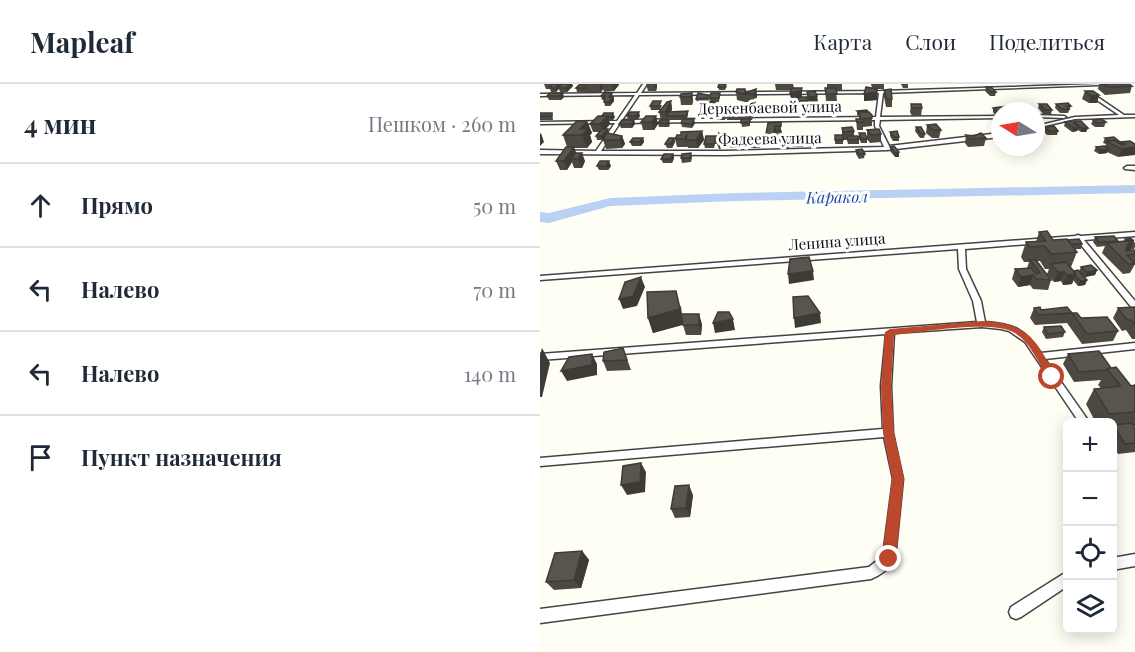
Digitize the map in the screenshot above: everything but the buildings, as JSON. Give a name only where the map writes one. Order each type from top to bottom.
[{"type":"street","points":[[598,151],[645,84]]},
{"type":"street","points":[[540,95],[881,92],[1099,84]]},
{"type":"street","points":[[1078,85],[1122,115]]},
{"type":"street","points":[[881,92],[877,126],[887,147]]},
{"type":"street","points":[[1045,116],[1135,116]]},
{"type":"street","name":"Деркенбаевой улица","points":[[540,123],[991,117]]},
{"type":"street","points":[[1045,125],[1075,118]]},
{"type":"street","name":"Фадеева улица","points":[[540,152],[725,153],[887,147],[991,136]]},
{"type":"street","points":[[1127,168],[1135,168]]},
{"type":"street","name":"Ленина улица","points":[[540,278],[1135,234]]},
{"type":"street","points":[[1078,237],[1135,306]]},
{"type":"street","points":[[962,247],[959,260],[964,279],[977,301],[982,324]]},
{"type":"street","points":[[540,357],[982,324],[999,325],[1017,330],[1040,356],[1081,418]]},
{"type":"street","points":[[540,616],[871,573],[889,559],[898,478],[888,433],[886,387],[890,332]]},
{"type":"street","points":[[1040,356],[1135,346]]},
{"type":"street","points":[[540,462],[888,433]]},
{"type":"street","points":[[1117,563],[1135,560]]},
{"type":"street","points":[[1016,612],[1065,580]]},
{"type":"waterway","name":"Каракол","points":[[540,217],[549,218],[610,202],[736,197],[1135,189]]},
{"type":"route","points":[[889,559],[898,478],[888,433],[886,387],[890,332],[982,324],[999,325],[1017,330],[1040,356],[1052,377]]}]
